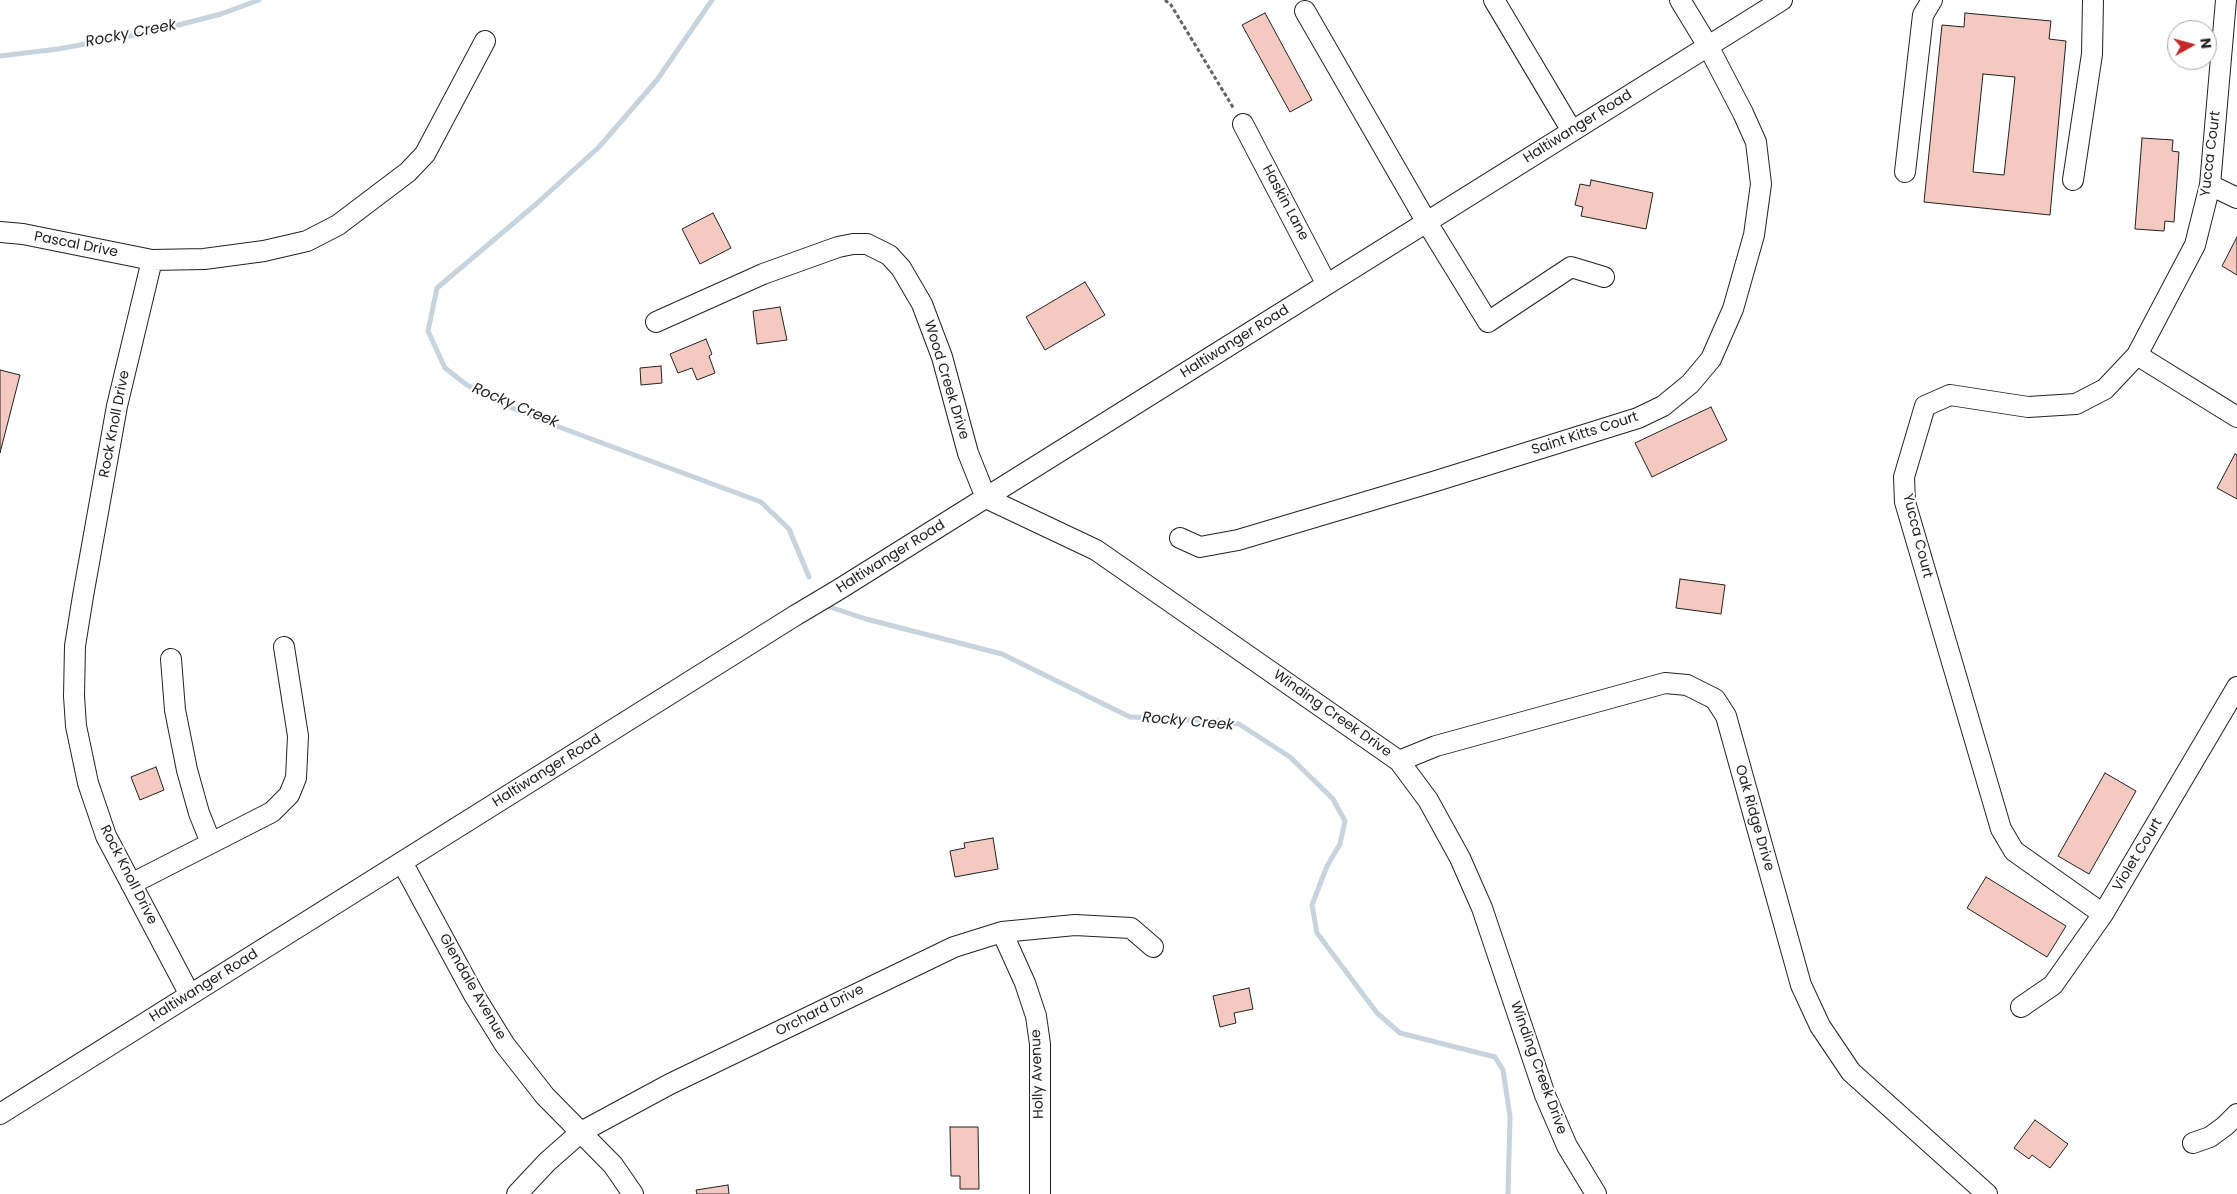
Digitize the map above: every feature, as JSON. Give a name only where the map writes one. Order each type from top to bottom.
[{"type":"street","points":[[1494,0],[1572,131]]},
{"type":"street","name":"Saint Kitts Court","points":[[1180,538],[1200,547],[1238,540],[1500,462],[1638,418],[1663,406],[1690,384],[1711,359],[1733,309],[1754,235],[1761,184],[1756,142],[1708,46],[1680,0]]},
{"type":"street","name":"Haltiwanger Road","points":[[0,1114],[796,614],[986,498],[1326,283],[1782,0]]},
{"type":"street","points":[[1905,172],[1923,15],[1932,0]]},
{"type":"street","points":[[2073,180],[2092,54],[2093,0],[2086,0]]},
{"type":"street","name":"Yucca Court","points":[[2103,914],[2014,851],[2002,829],[1905,502],[1904,477],[1925,406],[1950,395],[2028,407],[2076,404],[2105,389],[2137,355],[2195,245],[2210,185],[2229,3]]},
{"type":"street","points":[[1305,11],[1426,221],[1488,322],[1571,267],[1604,277]]},
{"type":"street","points":[[152,260],[204,259],[264,251],[307,241],[338,225],[408,172],[425,154],[486,41]]},
{"type":"street","name":"Haskin Lane","points":[[1243,124],[1326,283]]},
{"type":"street","points":[[2210,185],[2237,198]]},
{"type":"street","name":"Pascal Drive","points":[[0,232],[24,234],[152,260]]},
{"type":"street","name":"Wood Creek Drive","points":[[656,322],[763,274],[838,247],[867,244],[889,255],[901,268],[922,304],[942,357],[968,453],[986,498]]},
{"type":"street","name":"Rock Knoll Drive","points":[[152,260],[117,406],[83,596],[74,671],[76,726],[88,783],[106,836],[190,995]]},
{"type":"street","points":[[2137,355],[2237,417]]},
{"type":"street","name":"Winding Creek Drive","points":[[986,498],[1096,550],[1399,761],[1428,800],[1460,858],[1482,908],[1545,1095],[1567,1146],[1596,1194]]},
{"type":"street","points":[[132,884],[272,812],[289,795],[296,778],[298,736],[284,647]]},
{"type":"street","points":[[171,659],[175,710],[186,770],[211,844]]},
{"type":"street","name":"Oak Ridge Drive","points":[[1399,761],[1436,746],[1665,683],[1687,685],[1715,699],[1726,716],[1801,985],[1820,1026],[1851,1072],[1987,1194]]},
{"type":"street","name":"Violet Court","points":[[2021,1007],[2053,985],[2103,914],[2237,687]]},
{"type":"street","name":"Glendale Avenue","points":[[402,862],[474,994],[506,1045],[545,1096],[613,1165],[633,1194]]},
{"type":"street","name":"Orchard Drive","points":[[517,1194],[547,1162],[581,1132],[670,1084],[886,978],[954,947],[1002,932],[1075,925],[1131,928],[1153,947]]},
{"type":"street","name":"Holly Avenue","points":[[1002,932],[1025,984],[1036,1016],[1040,1044],[1040,1194]]},
{"type":"street","points":[[2193,1143],[2210,1137],[2237,1114]]},
{"type":"path","points":[[1165,0],[1171,5],[1243,124]]},
{"type":"building","points":[[1265,13],[1312,100],[1290,112],[1242,25]]},
{"type":"building","points":[[1965,13],[2051,21],[2049,39],[2066,41],[2050,215],[1924,202],[1942,25],[1964,27]],"holes":[[[1983,74],[2015,77],[2004,175],[1973,172]]]},
{"type":"building","points":[[2142,138],[2173,140],[2172,151],[2179,152],[2174,222],[2165,221],[2164,231],[2135,229]]},
{"type":"building","points":[[1591,180],[1653,193],[1646,229],[1581,216],[1583,207],[1575,205],[1580,184],[1590,186]]},
{"type":"building","points":[[713,213],[731,248],[700,264],[682,229]]},
{"type":"building","points":[[2237,237],[2237,275],[2222,266]]},
{"type":"building","points":[[1085,282],[1105,315],[1045,350],[1026,317]]},
{"type":"building","points":[[780,307],[787,340],[757,344],[753,311]]},
{"type":"building","points":[[706,339],[712,354],[709,356],[715,373],[697,380],[692,368],[678,373],[670,354]]},
{"type":"building","points":[[661,366],[662,383],[641,385],[640,368]]},
{"type":"building","points":[[0,370],[20,375],[0,453]]},
{"type":"building","points":[[1711,407],[1727,440],[1652,477],[1635,443]]},
{"type":"building","points":[[2235,454],[2237,455],[2237,499],[2217,488]]},
{"type":"building","points":[[1680,579],[1725,585],[1721,614],[1676,608]]},
{"type":"building","points":[[156,767],[164,790],[140,800],[131,777]]},
{"type":"building","points":[[2105,773],[2136,791],[2089,874],[2058,856]]},
{"type":"building","points":[[993,838],[998,869],[955,877],[950,851],[965,848],[964,843]]},
{"type":"building","points":[[1986,877],[2066,926],[2047,957],[1967,908]]},
{"type":"building","points":[[1249,988],[1253,1009],[1234,1013],[1236,1023],[1220,1027],[1213,996]]},
{"type":"building","points":[[2035,1120],[2068,1144],[2050,1168],[2032,1155],[2029,1159],[2014,1148]]},
{"type":"building","points":[[950,1127],[978,1127],[979,1189],[960,1189],[960,1176],[951,1176]]},
{"type":"building","points":[[728,1185],[729,1194],[697,1194],[696,1190]]},
{"type":"waterway","name":"Rocky Creek","points":[[0,56],[58,49],[151,32],[221,14],[259,0]]},
{"type":"waterway","name":"Rocky Creek","points":[[712,0],[657,80],[599,147],[535,205],[437,288],[428,331],[445,368],[467,385],[498,402],[543,421],[761,502],[789,529],[809,577]]},
{"type":"waterway","name":"Rocky Creek","points":[[827,606],[866,619],[1002,654],[1130,717],[1220,721],[1239,724],[1290,757],[1333,799],[1345,821],[1340,844],[1327,866],[1312,905],[1317,933],[1377,1013],[1400,1033],[1495,1057],[1503,1070],[1510,1116],[1508,1194]]}]
